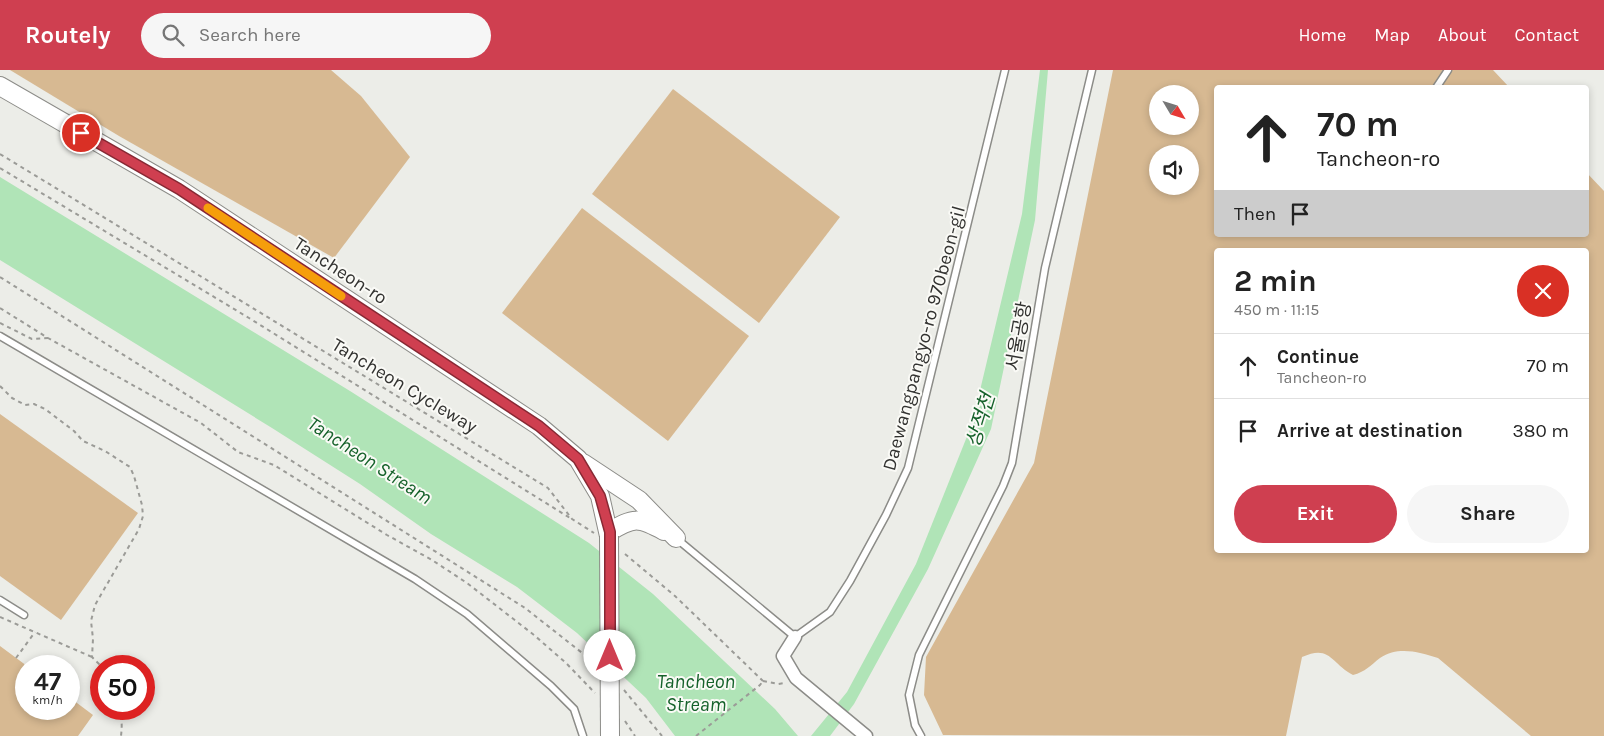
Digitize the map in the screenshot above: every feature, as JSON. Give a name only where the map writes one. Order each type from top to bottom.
[{"type":"main road","name":"Tancheon-ro","points":[[0,86],[179,189],[539,426],[578,459],[600,496],[608,538],[610,736]]},
{"type":"main road","points":[[578,459],[639,500],[676,538]]},
{"type":"main road","points":[[608,538],[630,520],[648,523],[676,538]]},
{"type":"street","points":[[795,637],[783,656],[796,678],[866,736]]},
{"type":"lane","name":"Daewangpangyo-ro 970beon-gil","points":[[795,637],[830,612],[850,581],[886,515],[908,468],[1005,70]]},
{"type":"lane","name":"서울공항","points":[[921,736],[915,726],[909,695],[919,655],[1003,486],[1012,463],[1045,268],[1092,70]]},
{"type":"lane","points":[[1438,85],[1448,70]]},
{"type":"lane","points":[[0,336],[415,579],[467,614],[551,686],[574,709],[583,736]]},
{"type":"lane","points":[[676,538],[795,637]]},
{"type":"lane","points":[[0,600],[24,614]]},
{"type":"path","name":"Tancheon Cycleway","points":[[0,154],[548,488],[572,519],[608,538],[675,596],[763,681]]},
{"type":"path","points":[[0,168],[249,318],[572,519]]},
{"type":"path","points":[[0,277],[525,608],[598,665]]},
{"type":"path","points":[[0,308],[48,338],[201,423],[238,452],[274,465],[387,535],[432,560],[467,583],[534,635],[566,663],[596,694]]},
{"type":"path","points":[[0,324],[32,339],[48,338]]},
{"type":"path","points":[[0,386],[12,398],[25,404],[34,404],[45,409],[74,431],[83,441],[105,451],[130,467],[134,476],[143,516],[129,549],[95,605],[91,622],[94,639],[92,655]]},
{"type":"path","points":[[0,617],[90,656]]},
{"type":"path","points":[[18,655],[35,632]]},
{"type":"path","points":[[696,736],[763,681],[778,684],[796,678]]},
{"type":"path","points":[[619,684],[662,736]]},
{"type":"path","points":[[620,717],[626,722],[635,736]]},
{"type":"path","points":[[121,736],[122,720]]},
{"type":"shaded area","points":[[10,70],[331,70],[361,96],[410,157],[334,258],[119,136]]},
{"type":"shaded area","points":[[1113,70],[1493,70],[1507,85],[1214,85],[1214,237],[1589,237],[1589,175],[1604,191],[1604,736],[1531,736],[1438,658],[1409,651],[1387,654],[1364,670],[1353,675],[1325,654],[1311,654],[1302,657],[1286,736],[943,735],[924,695],[926,657],[1034,463]]},
{"type":"shaded area","points":[[673,89],[840,217],[759,323],[592,194]]},
{"type":"shaded area","points":[[582,208],[749,336],[668,441],[502,313]]},
{"type":"shaded area","points":[[0,414],[138,513],[61,620],[0,576]]},
{"type":"shaded area","points":[[0,646],[15,657],[15,720],[80,720],[80,705],[90,713],[90,719],[78,736],[0,736]]},
{"type":"water","name":"상적천","points":[[1040,70],[1048,70],[1035,220],[991,429],[928,569],[854,704],[830,736],[811,736],[847,692],[916,564],[972,424],[1022,214]]},
{"type":"water","name":"Tancheon Stream","points":[[0,177],[350,391],[589,543],[653,594],[775,709],[798,736],[675,736],[646,698],[577,633],[517,587],[431,534],[360,484],[272,428],[0,260]]},
{"type":"slow traffic","points":[[208,208],[341,296]]},
{"type":"route","points":[[81,133],[179,189],[539,426],[578,459],[600,496],[610,532],[610,656]]}]
